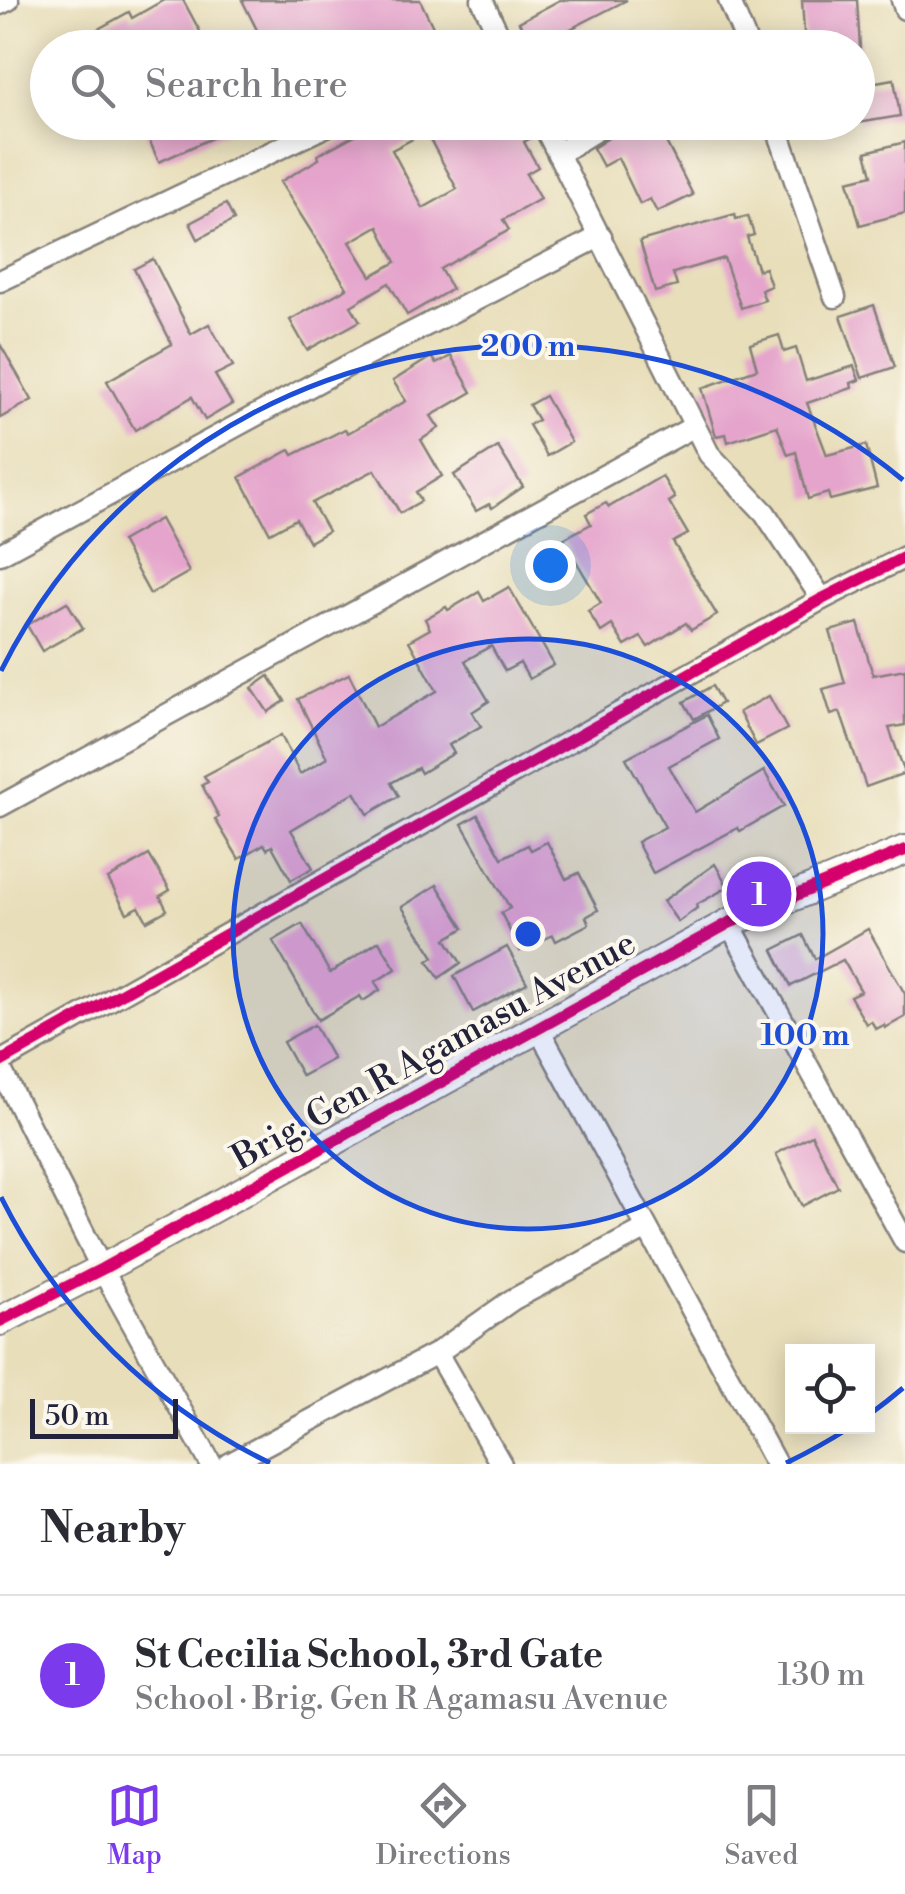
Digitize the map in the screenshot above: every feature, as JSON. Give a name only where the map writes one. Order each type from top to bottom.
[{"type":"street","points":[[0,4],[8,0]]},
{"type":"street","points":[[482,0],[494,30]]},
{"type":"street","points":[[730,0],[737,30]]},
{"type":"street","points":[[902,0],[905,9]]},
{"type":"street","points":[[0,280],[297,140]]},
{"type":"street","points":[[551,140],[708,454],[765,513],[822,599]]},
{"type":"street","points":[[558,154],[580,140]]},
{"type":"street","points":[[781,140],[836,298]]},
{"type":"street","points":[[0,554],[360,359],[601,236]]},
{"type":"street","points":[[0,806],[693,427]]},
{"type":"street","points":[[211,1464],[102,1269],[0,1065],[822,599],[905,557]]},
{"type":"street","name":"Brig. Gen R Agamasu Avenue","points":[[0,1321],[102,1269],[730,923],[905,850]]},
{"type":"street","points":[[730,923],[905,1242]]},
{"type":"street","points":[[538,1026],[776,1464]]},
{"type":"street","points":[[229,1464],[437,1352],[512,1300],[645,1229]]},
{"type":"street","points":[[437,1352],[501,1464]]},
{"type":"building","points":[[164,0],[183,0],[199,30],[96,30],[129,12],[132,18]]},
{"type":"building","points":[[242,0],[420,0],[434,30],[257,30]]},
{"type":"building","points":[[560,0],[627,0],[568,30],[523,30],[519,22]]},
{"type":"building","points":[[802,0],[857,0],[859,30],[804,30]]},
{"type":"building","points":[[894,79],[900,116],[875,120],[875,82]]},
{"type":"building","points":[[149,140],[207,140],[159,162]]},
{"type":"building","points":[[346,140],[411,140],[392,150],[423,208],[457,189],[430,140],[527,140],[524,142],[538,167],[526,174],[540,199],[503,220],[509,230],[440,269],[452,289],[407,315],[389,283],[351,306],[360,321],[307,350],[290,320],[347,288],[280,182],[319,159],[318,155]],"holes":[[[378,226],[396,262],[371,276],[350,242]]]},
{"type":"building","points":[[605,140],[665,140],[693,195],[657,212],[650,199],[640,204],[618,158],[603,166],[593,148]]},
{"type":"building","points":[[905,142],[905,213],[860,225],[848,181],[872,175],[866,152]]},
{"type":"building","points":[[226,204],[234,220],[198,239],[190,223]]},
{"type":"building","points":[[735,214],[736,219],[748,216],[754,235],[747,237],[758,270],[765,268],[771,286],[761,290],[765,300],[741,308],[724,258],[673,273],[677,286],[655,292],[640,241]]},
{"type":"building","points":[[153,259],[191,334],[209,324],[233,366],[215,375],[232,404],[205,420],[192,397],[135,430],[107,381],[172,344],[134,269]]},
{"type":"building","points":[[874,305],[895,367],[862,378],[841,316]]},
{"type":"building","points":[[779,335],[784,352],[796,348],[806,381],[854,366],[859,380],[851,383],[852,388],[807,403],[827,455],[866,445],[877,488],[830,500],[828,493],[808,499],[796,452],[788,455],[777,426],[728,442],[726,434],[716,436],[702,388],[757,369],[750,344]]},
{"type":"building","points":[[0,344],[32,400],[0,418]]},
{"type":"building","points":[[451,356],[472,392],[431,416],[439,428],[421,440],[442,476],[416,492],[421,501],[400,513],[375,470],[312,503],[328,531],[309,542],[296,519],[270,533],[240,477],[290,450],[293,455],[345,429],[348,433],[406,401],[393,381],[431,357],[436,364]]},
{"type":"building","points":[[545,396],[571,442],[547,456],[529,425],[538,420],[529,405]]},
{"type":"building","points":[[498,447],[523,487],[492,508],[489,504],[476,511],[454,475]]},
{"type":"building","points":[[662,476],[675,498],[669,502],[688,534],[673,542],[717,615],[691,630],[686,623],[648,647],[641,637],[625,646],[612,625],[601,632],[588,611],[601,603],[563,539],[591,524],[586,514],[606,503],[609,507]]},
{"type":"building","points":[[160,519],[189,572],[150,594],[121,541]]},
{"type":"building","points":[[509,587],[554,665],[529,679],[520,663],[505,671],[491,646],[465,661],[489,701],[472,712],[481,726],[449,745],[454,753],[421,773],[418,768],[391,783],[399,796],[368,814],[355,792],[291,830],[313,868],[291,880],[272,846],[267,849],[264,844],[239,859],[215,819],[219,817],[202,785],[208,782],[204,776],[281,735],[300,774],[327,758],[298,699],[349,674],[375,727],[437,691],[409,641],[430,629],[425,619],[446,607],[448,610],[479,592],[484,601]]},
{"type":"building","points":[[67,602],[83,628],[42,651],[27,625]]},
{"type":"building","points":[[858,623],[873,675],[905,669],[905,725],[889,728],[905,773],[866,787],[840,712],[831,715],[823,689],[845,683],[830,631]]},
{"type":"building","points":[[269,676],[285,701],[268,712],[252,688]]},
{"type":"building","points":[[712,686],[722,703],[694,719],[684,702]]},
{"type":"building","points":[[769,696],[787,729],[756,745],[739,712]]},
{"type":"building","points":[[707,715],[719,739],[669,766],[695,812],[764,771],[784,806],[653,873],[637,842],[665,827],[626,758]]},
{"type":"building","points":[[478,815],[502,858],[528,845],[531,850],[547,842],[566,879],[579,873],[598,910],[586,917],[589,924],[556,941],[553,935],[520,951],[501,913],[510,908],[462,824]]},
{"type":"building","points":[[149,855],[170,890],[160,896],[167,910],[147,921],[139,907],[127,913],[108,879]]},
{"type":"building","points":[[715,864],[728,887],[696,905],[678,922],[663,901]]},
{"type":"building","points":[[437,885],[464,928],[446,939],[461,963],[439,978],[428,961],[434,957],[402,907]]},
{"type":"building","points":[[302,924],[330,973],[379,941],[396,969],[375,982],[380,990],[363,1001],[360,996],[318,1020],[273,941]]},
{"type":"building","points":[[868,929],[905,994],[905,1017],[885,1028],[884,1025],[876,1029],[871,1021],[866,1024],[850,996],[861,991],[843,960],[791,986],[773,950],[803,935],[815,959]]},
{"type":"building","points":[[507,947],[527,983],[473,1012],[454,976]]},
{"type":"building","points":[[314,1025],[333,1059],[302,1076],[283,1042]]},
{"type":"building","points":[[812,1135],[838,1187],[802,1206],[776,1154]]},
{"type":"cycle path","points":[[0,1062],[822,599],[905,557]]},
{"type":"cycle path","points":[[0,1321],[102,1269],[729,923],[905,850]]},
{"type":"place","name":"St Cecilia School, 3rd Gate","points":[[759,894]]}]
